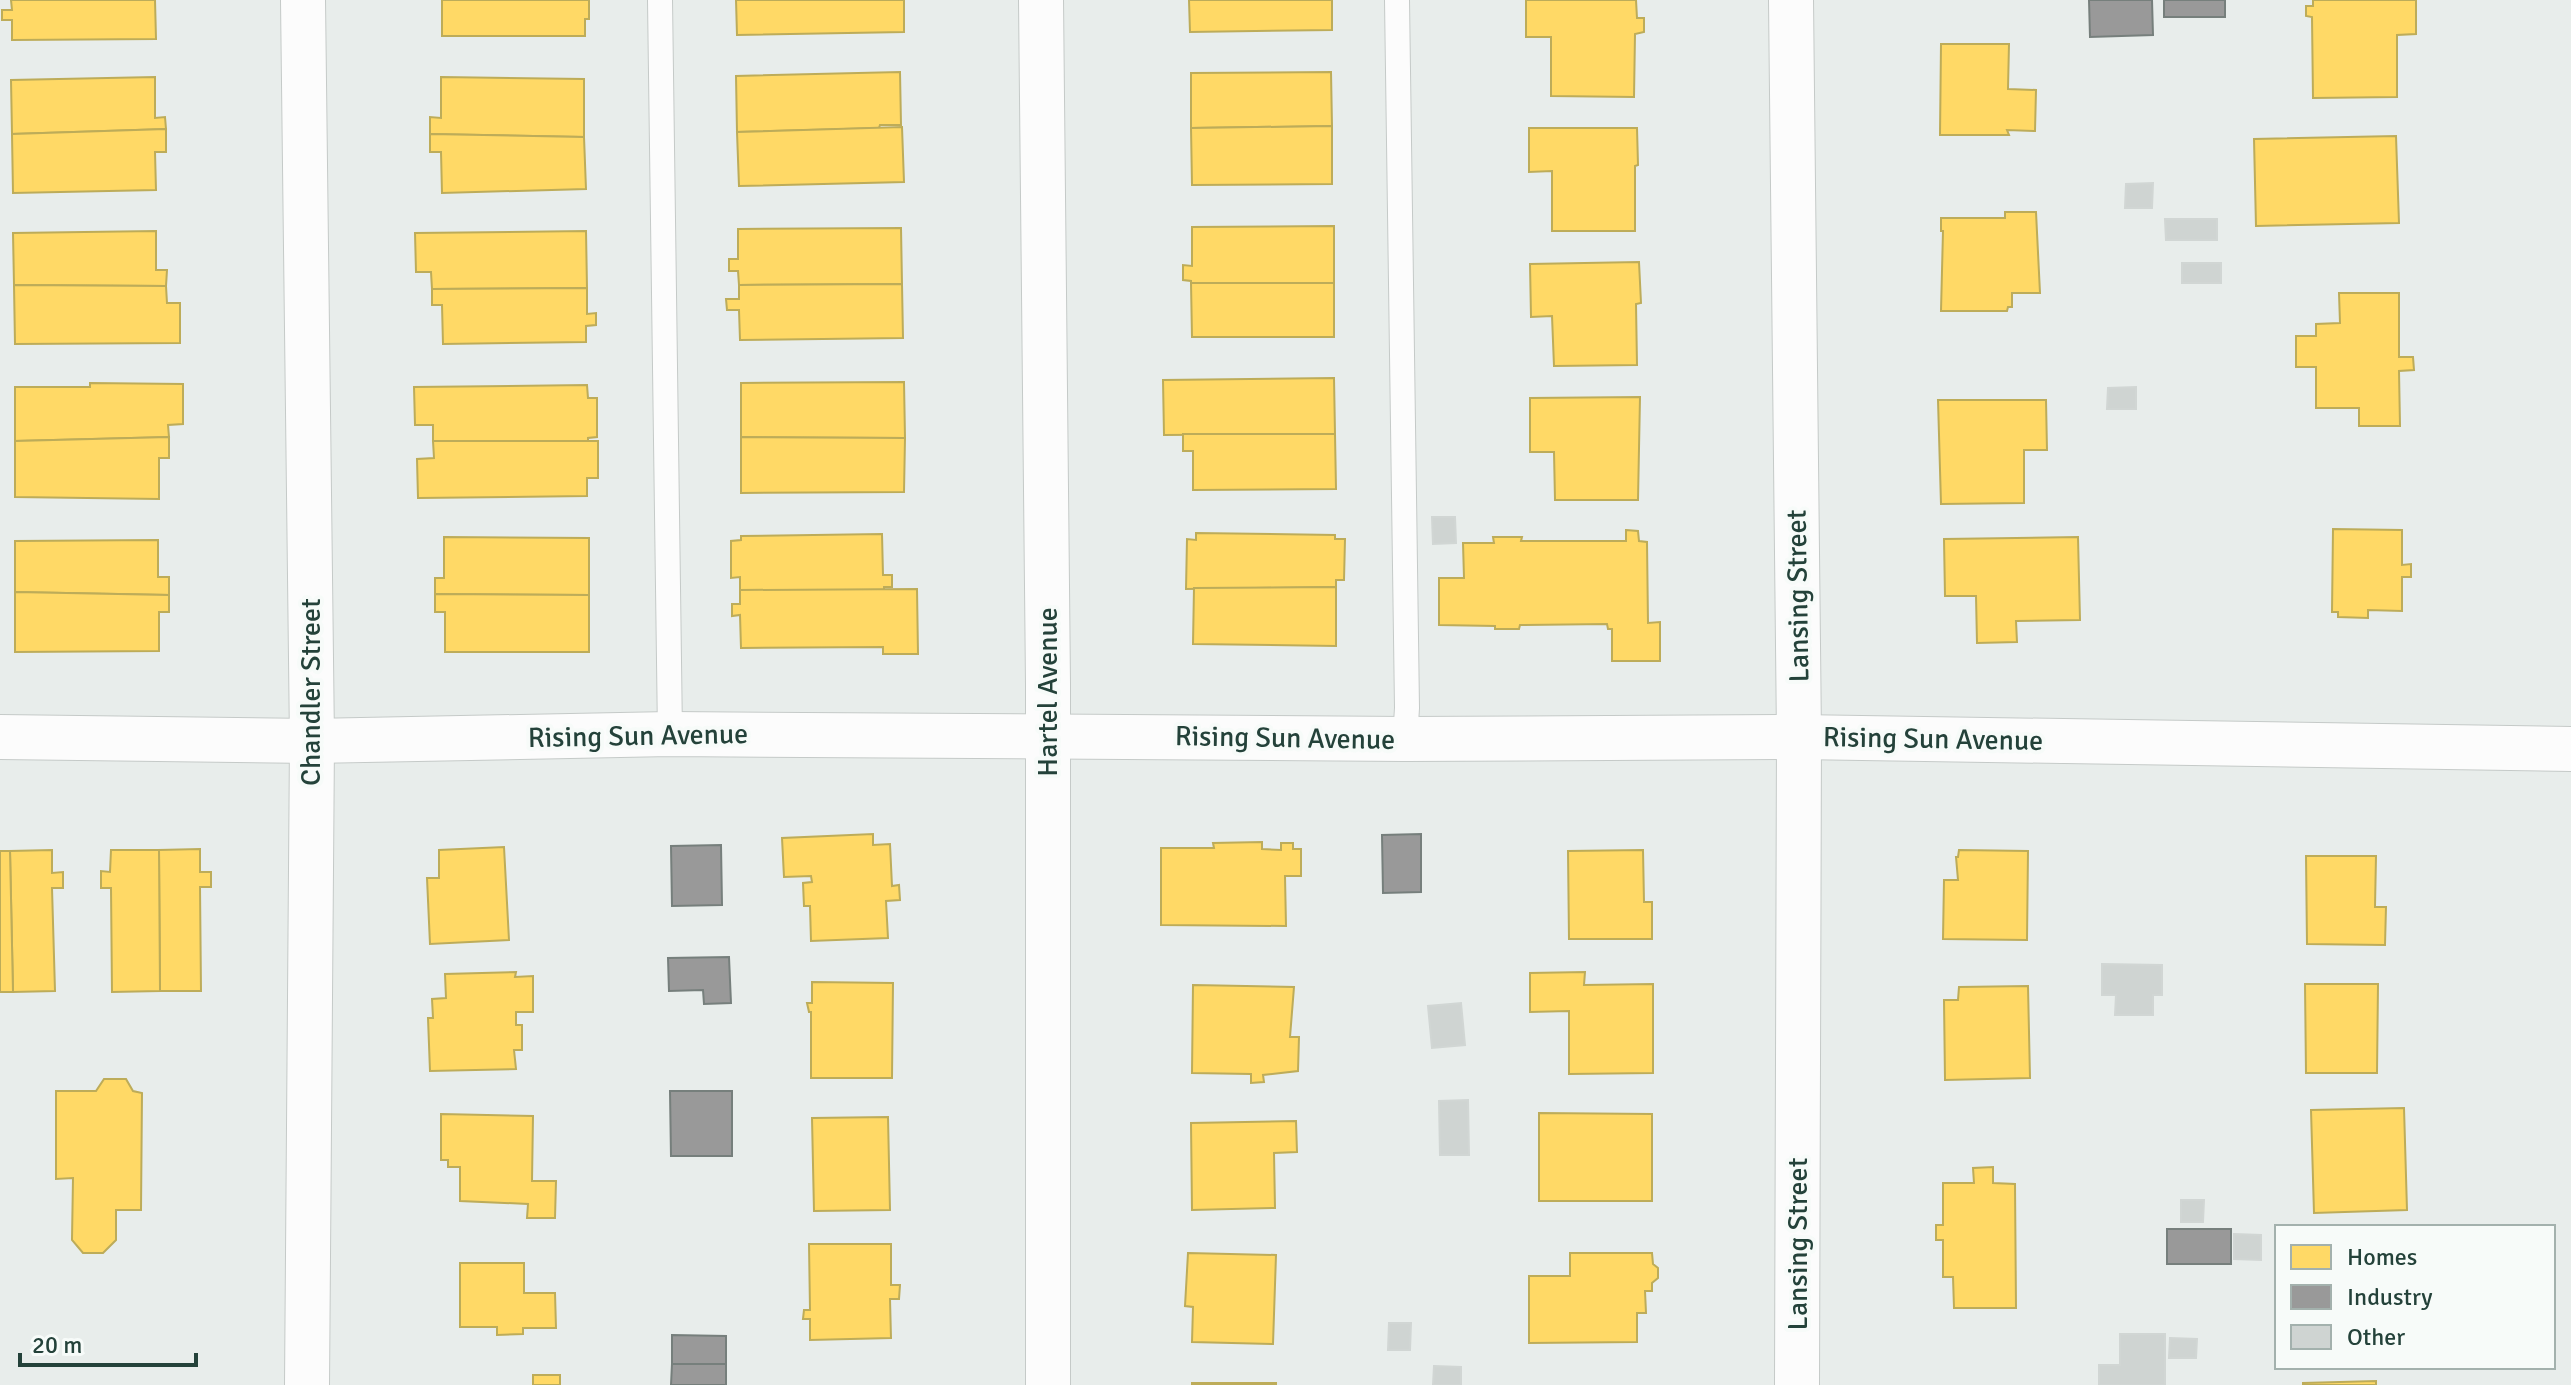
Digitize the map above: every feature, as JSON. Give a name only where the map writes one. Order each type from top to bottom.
[{"type":"street","name":"Chandler Street","points":[[303,0],[312,741],[307,1385]]},
{"type":"street","name":"Hartel Avenue","points":[[1041,0],[1048,736],[1048,1385]]},
{"type":"street","name":"Lansing Street","points":[[1791,0],[1799,737],[1797,1385]]},
{"type":"street","name":"Rising Sun Avenue","points":[[0,737],[312,741],[670,734],[1405,739],[1799,737],[2571,749]]},
{"type":"lane","points":[[660,0],[670,734]]},
{"type":"lane","points":[[1397,0],[1407,697],[1405,739]]},
{"type":"building: Homes","points":[[11,0],[155,0],[156,39],[12,40],[12,20],[2,20],[2,10],[12,10]]},
{"type":"building: Homes","points":[[442,0],[589,0],[589,19],[585,19],[585,36],[442,36]]},
{"type":"building: Homes","points":[[736,0],[904,0],[904,32],[737,35]]},
{"type":"building: Homes","points":[[1189,0],[1332,0],[1332,30],[1190,32]]},
{"type":"building: Homes","points":[[1526,0],[1636,0],[1637,18],[1644,18],[1644,32],[1635,34],[1634,97],[1551,96],[1551,37],[1526,37]]},
{"type":"building: Homes","points":[[2313,0],[2416,0],[2416,34],[2397,35],[2397,97],[2313,98],[2312,17],[2306,16],[2306,6],[2313,6]]},
{"type":"building: Homes","points":[[1941,44],[2009,44],[2008,89],[2036,90],[2035,131],[2007,130],[2009,135],[1940,135]]},
{"type":"building: Homes","points":[[900,72],[901,125],[737,132],[736,76]]},
{"type":"building: Homes","points":[[1331,72],[1332,126],[1191,128],[1191,73]]},
{"type":"building: Homes","points":[[155,77],[155,118],[165,117],[166,129],[12,134],[11,80]]},
{"type":"building: Homes","points":[[441,77],[584,79],[584,137],[430,134],[430,117],[441,118]]},
{"type":"building: Homes","points":[[1332,126],[1332,184],[1192,185],[1191,128]]},
{"type":"building: Homes","points":[[902,127],[904,182],[739,186],[737,132]]},
{"type":"building: Homes","points":[[1529,128],[1637,128],[1635,231],[1552,231],[1552,171],[1529,172]]},
{"type":"building: Homes","points":[[166,129],[166,152],[155,152],[156,190],[13,193],[12,134]]},
{"type":"building: Homes","points":[[430,134],[584,137],[586,189],[442,193],[441,152],[430,152]]},
{"type":"building: Homes","points":[[2396,136],[2399,223],[2256,226],[2254,139]]},
{"type":"building: Homes","points":[[2005,212],[2036,212],[2040,293],[2012,293],[2012,307],[2008,307],[2007,311],[1941,311],[1941,218],[2005,218]]},
{"type":"building: Homes","points":[[1334,226],[1334,283],[1191,283],[1183,280],[1183,265],[1192,266],[1192,227]]},
{"type":"building: Homes","points":[[901,228],[902,284],[739,285],[738,271],[729,271],[729,259],[738,259],[738,229]]},
{"type":"building: Homes","points":[[156,231],[156,270],[167,270],[166,286],[14,285],[13,233]]},
{"type":"building: Homes","points":[[586,231],[587,288],[432,289],[431,272],[416,272],[415,233]]},
{"type":"building: Homes","points":[[1639,262],[1641,303],[1636,304],[1637,365],[1554,366],[1552,316],[1531,317],[1530,264]]},
{"type":"building: Homes","points":[[1191,283],[1334,283],[1334,337],[1192,337]]},
{"type":"building: Homes","points":[[902,284],[903,338],[740,340],[739,310],[727,310],[726,299],[739,299],[739,285]]},
{"type":"building: Homes","points":[[14,285],[166,286],[167,303],[180,303],[180,343],[15,344]]},
{"type":"building: Homes","points":[[587,288],[587,314],[596,313],[596,325],[586,326],[586,342],[443,344],[442,305],[432,305],[432,289]]},
{"type":"building: Homes","points":[[2339,293],[2399,293],[2399,357],[2413,357],[2414,370],[2399,371],[2400,426],[2359,426],[2359,408],[2316,408],[2316,367],[2296,367],[2296,336],[2316,336],[2316,324],[2340,323]]},
{"type":"building: Homes","points":[[1334,378],[1335,434],[1164,435],[1163,380]]},
{"type":"building: Homes","points":[[904,382],[905,438],[741,437],[741,383]]},
{"type":"building: Homes","points":[[90,383],[183,384],[183,424],[168,425],[169,437],[15,441],[15,387],[90,387]]},
{"type":"building: Homes","points":[[587,385],[588,398],[597,398],[597,437],[588,438],[588,441],[433,441],[433,425],[415,425],[414,387]]},
{"type":"building: Homes","points":[[1640,397],[1638,500],[1555,500],[1554,452],[1530,452],[1530,398]]},
{"type":"building: Homes","points":[[1938,400],[2046,400],[2047,450],[2024,450],[2024,503],[1941,504]]},
{"type":"building: Homes","points":[[1183,434],[1335,434],[1336,489],[1193,490],[1193,451],[1183,451]]},
{"type":"building: Homes","points":[[169,437],[169,458],[159,458],[159,499],[15,497],[15,441]]},
{"type":"building: Homes","points":[[741,437],[905,438],[904,492],[741,493]]},
{"type":"building: Homes","points":[[433,441],[598,441],[598,478],[587,478],[587,496],[418,498],[417,459],[434,458]]},
{"type":"building: Homes","points":[[2333,529],[2402,530],[2402,565],[2411,564],[2411,577],[2402,577],[2402,611],[2368,610],[2368,618],[2338,617],[2338,612],[2332,612]]},
{"type":"building: Homes","points":[[1626,530],[1638,531],[1639,541],[1647,542],[1648,623],[1660,622],[1660,661],[1612,661],[1612,629],[1608,629],[1607,624],[1520,625],[1519,629],[1439,625],[1439,578],[1464,578],[1463,543],[1494,543],[1493,537],[1522,537],[1521,541],[1626,541]]},
{"type":"building: Homes","points":[[1196,533],[1335,535],[1335,539],[1345,539],[1344,580],[1336,580],[1336,587],[1186,589],[1187,539],[1196,540]]},
{"type":"building: Homes","points":[[882,534],[883,575],[892,575],[892,587],[884,587],[884,590],[740,590],[740,577],[731,578],[731,541],[741,540],[741,536]]},
{"type":"building: Homes","points":[[444,537],[589,538],[589,595],[435,594],[435,578],[444,578]]},
{"type":"building: Homes","points":[[2078,537],[2080,620],[2016,621],[2017,642],[1977,643],[1976,596],[1945,596],[1944,539]]},
{"type":"building: Homes","points":[[158,540],[158,577],[169,577],[169,595],[15,592],[15,541]]},
{"type":"building: Homes","points":[[1336,587],[1336,646],[1193,644],[1194,588]]},
{"type":"building: Homes","points":[[917,589],[918,654],[883,654],[883,647],[741,648],[740,615],[732,616],[732,604],[740,604],[740,590]]},
{"type":"building: Homes","points":[[15,592],[169,595],[169,612],[159,612],[159,651],[15,652]]},
{"type":"building: Homes","points":[[435,594],[589,595],[589,652],[445,652],[445,612],[435,612]]},
{"type":"building: Homes","points":[[873,834],[873,845],[890,844],[892,886],[899,885],[900,900],[886,901],[888,938],[811,941],[810,906],[804,906],[803,883],[812,882],[811,876],[784,877],[782,838]]},
{"type":"building: Homes","points":[[1262,842],[1262,849],[1281,850],[1281,843],[1293,843],[1293,849],[1301,849],[1301,876],[1285,876],[1286,926],[1161,925],[1161,848],[1214,848],[1213,843]]},
{"type":"building: Homes","points":[[504,847],[509,940],[430,944],[427,878],[439,878],[439,850]]},
{"type":"building: Homes","points":[[200,849],[200,872],[211,872],[211,887],[200,887],[201,991],[160,991],[159,850]]},
{"type":"building: Homes","points":[[52,850],[52,873],[63,872],[63,888],[52,888],[55,991],[13,992],[10,851]]},
{"type":"building: Homes","points":[[111,850],[159,850],[160,991],[112,992],[111,888],[101,888],[101,871],[110,872]]},
{"type":"building: Homes","points":[[1643,850],[1644,902],[1652,902],[1652,939],[1569,939],[1568,851]]},
{"type":"building: Homes","points":[[1959,850],[2028,851],[2027,940],[1943,939],[1944,880],[1958,880],[1956,857]]},
{"type":"building: Homes","points":[[0,851],[10,851],[13,992],[0,992]]},
{"type":"building: Homes","points":[[2306,856],[2376,856],[2375,907],[2386,907],[2385,945],[2307,944]]},
{"type":"building: Homes","points":[[516,972],[515,977],[533,976],[533,1012],[516,1012],[516,1025],[522,1025],[522,1050],[514,1050],[516,1069],[430,1071],[428,1018],[433,1018],[432,999],[446,998],[445,974]]},
{"type":"building: Homes","points":[[1585,972],[1584,985],[1653,984],[1653,1073],[1569,1074],[1569,1011],[1530,1012],[1530,973]]},
{"type":"building: Homes","points":[[812,982],[893,983],[892,1078],[811,1078],[811,1012],[807,1003],[812,1003]]},
{"type":"building: Homes","points":[[2305,984],[2378,984],[2377,1073],[2306,1073]]},
{"type":"building: Homes","points":[[1193,985],[1294,987],[1290,1037],[1299,1037],[1298,1071],[1263,1075],[1264,1082],[1251,1083],[1251,1074],[1192,1073]]},
{"type":"building: Homes","points":[[2028,986],[2030,1078],[1945,1080],[1944,1000],[1958,1000],[1959,987]]},
{"type":"building: Homes","points":[[104,1079],[126,1079],[133,1091],[142,1093],[141,1210],[116,1210],[116,1240],[103,1253],[83,1253],[72,1240],[73,1178],[56,1179],[56,1091],[96,1091]]},
{"type":"building: Homes","points":[[2404,1108],[2407,1210],[2314,1213],[2311,1110]]},
{"type":"building: Homes","points":[[1539,1113],[1652,1114],[1652,1201],[1539,1201]]},
{"type":"building: Homes","points":[[441,1114],[533,1116],[532,1181],[556,1181],[555,1218],[527,1218],[528,1204],[460,1201],[460,1167],[448,1167],[448,1160],[441,1160]]},
{"type":"building: Homes","points":[[888,1117],[890,1210],[814,1211],[812,1118]]},
{"type":"building: Homes","points":[[1296,1121],[1297,1152],[1274,1153],[1275,1208],[1192,1210],[1191,1123]]},
{"type":"building: Homes","points":[[1993,1167],[1993,1183],[2015,1184],[2016,1308],[1954,1308],[1953,1277],[1943,1277],[1943,1240],[1936,1240],[1936,1225],[1943,1225],[1943,1183],[1974,1183],[1973,1168]]},
{"type":"building: Homes","points":[[809,1244],[891,1244],[891,1285],[900,1285],[899,1299],[890,1299],[891,1338],[810,1340],[810,1319],[803,1319],[804,1310],[810,1310]]},
{"type":"building: Homes","points":[[1188,1253],[1276,1255],[1273,1344],[1192,1342],[1193,1307],[1185,1306]]},
{"type":"building: Homes","points":[[1570,1253],[1652,1253],[1658,1278],[1652,1283],[1652,1291],[1645,1291],[1646,1313],[1637,1313],[1637,1342],[1529,1343],[1529,1276],[1570,1276]]},
{"type":"building: Homes","points":[[460,1263],[524,1263],[524,1293],[555,1293],[556,1328],[523,1328],[523,1334],[497,1335],[497,1327],[460,1327]]},
{"type":"building: Homes","points":[[533,1375],[560,1375],[560,1385],[533,1385]]},
{"type":"building: Homes","points":[[2376,1381],[2376,1385],[2303,1385],[2303,1383]]},
{"type":"building: Homes","points":[[1276,1383],[1276,1385],[1192,1385]]},
{"type":"building: Industry","points":[[2089,0],[2152,0],[2153,35],[2090,37]]},
{"type":"building: Industry","points":[[2164,0],[2225,0],[2225,17],[2164,17]]},
{"type":"building: Industry","points":[[1421,834],[1421,892],[1383,893],[1382,835]]},
{"type":"building: Industry","points":[[721,845],[722,905],[672,906],[671,846]]},
{"type":"building: Industry","points":[[729,957],[731,1003],[704,1004],[703,990],[669,991],[668,958]]},
{"type":"building: Industry","points":[[670,1091],[732,1091],[732,1156],[671,1156]]},
{"type":"building: Industry","points":[[2167,1229],[2231,1229],[2231,1264],[2167,1264]]},
{"type":"building: Industry","points":[[672,1335],[726,1336],[726,1364],[672,1364]]},
{"type":"building: Industry","points":[[672,1364],[726,1364],[726,1385],[671,1385]]},
{"type":"building: Other","points":[[2153,183],[2152,208],[2125,208],[2126,184]]},
{"type":"building: Other","points":[[2165,219],[2217,219],[2217,240],[2166,240]]},
{"type":"building: Other","points":[[2182,263],[2221,263],[2221,283],[2182,283]]},
{"type":"building: Other","points":[[2136,387],[2136,409],[2107,409],[2108,388]]},
{"type":"building: Other","points":[[1432,517],[1455,517],[1456,543],[1433,544]]},
{"type":"building: Other","points":[[2102,964],[2162,965],[2162,995],[2153,995],[2153,1015],[2115,1015],[2116,995],[2102,995]]},
{"type":"building: Other","points":[[1461,1003],[1465,1045],[1432,1048],[1428,1006]]},
{"type":"building: Other","points":[[1468,1100],[1469,1155],[1440,1155],[1439,1101]]},
{"type":"building: Other","points":[[2181,1200],[2204,1200],[2203,1222],[2181,1222]]},
{"type":"building: Other","points":[[2234,1234],[2261,1235],[2261,1260],[2234,1259]]},
{"type":"building: Other","points":[[1389,1323],[1411,1323],[1410,1350],[1388,1350]]},
{"type":"building: Other","points":[[2120,1334],[2165,1334],[2165,1385],[2099,1385],[2099,1365],[2120,1365]]},
{"type":"building: Other","points":[[2170,1338],[2197,1339],[2196,1358],[2169,1358]]},
{"type":"building: Other","points":[[1434,1366],[1461,1367],[1461,1385],[1433,1385]]}]
